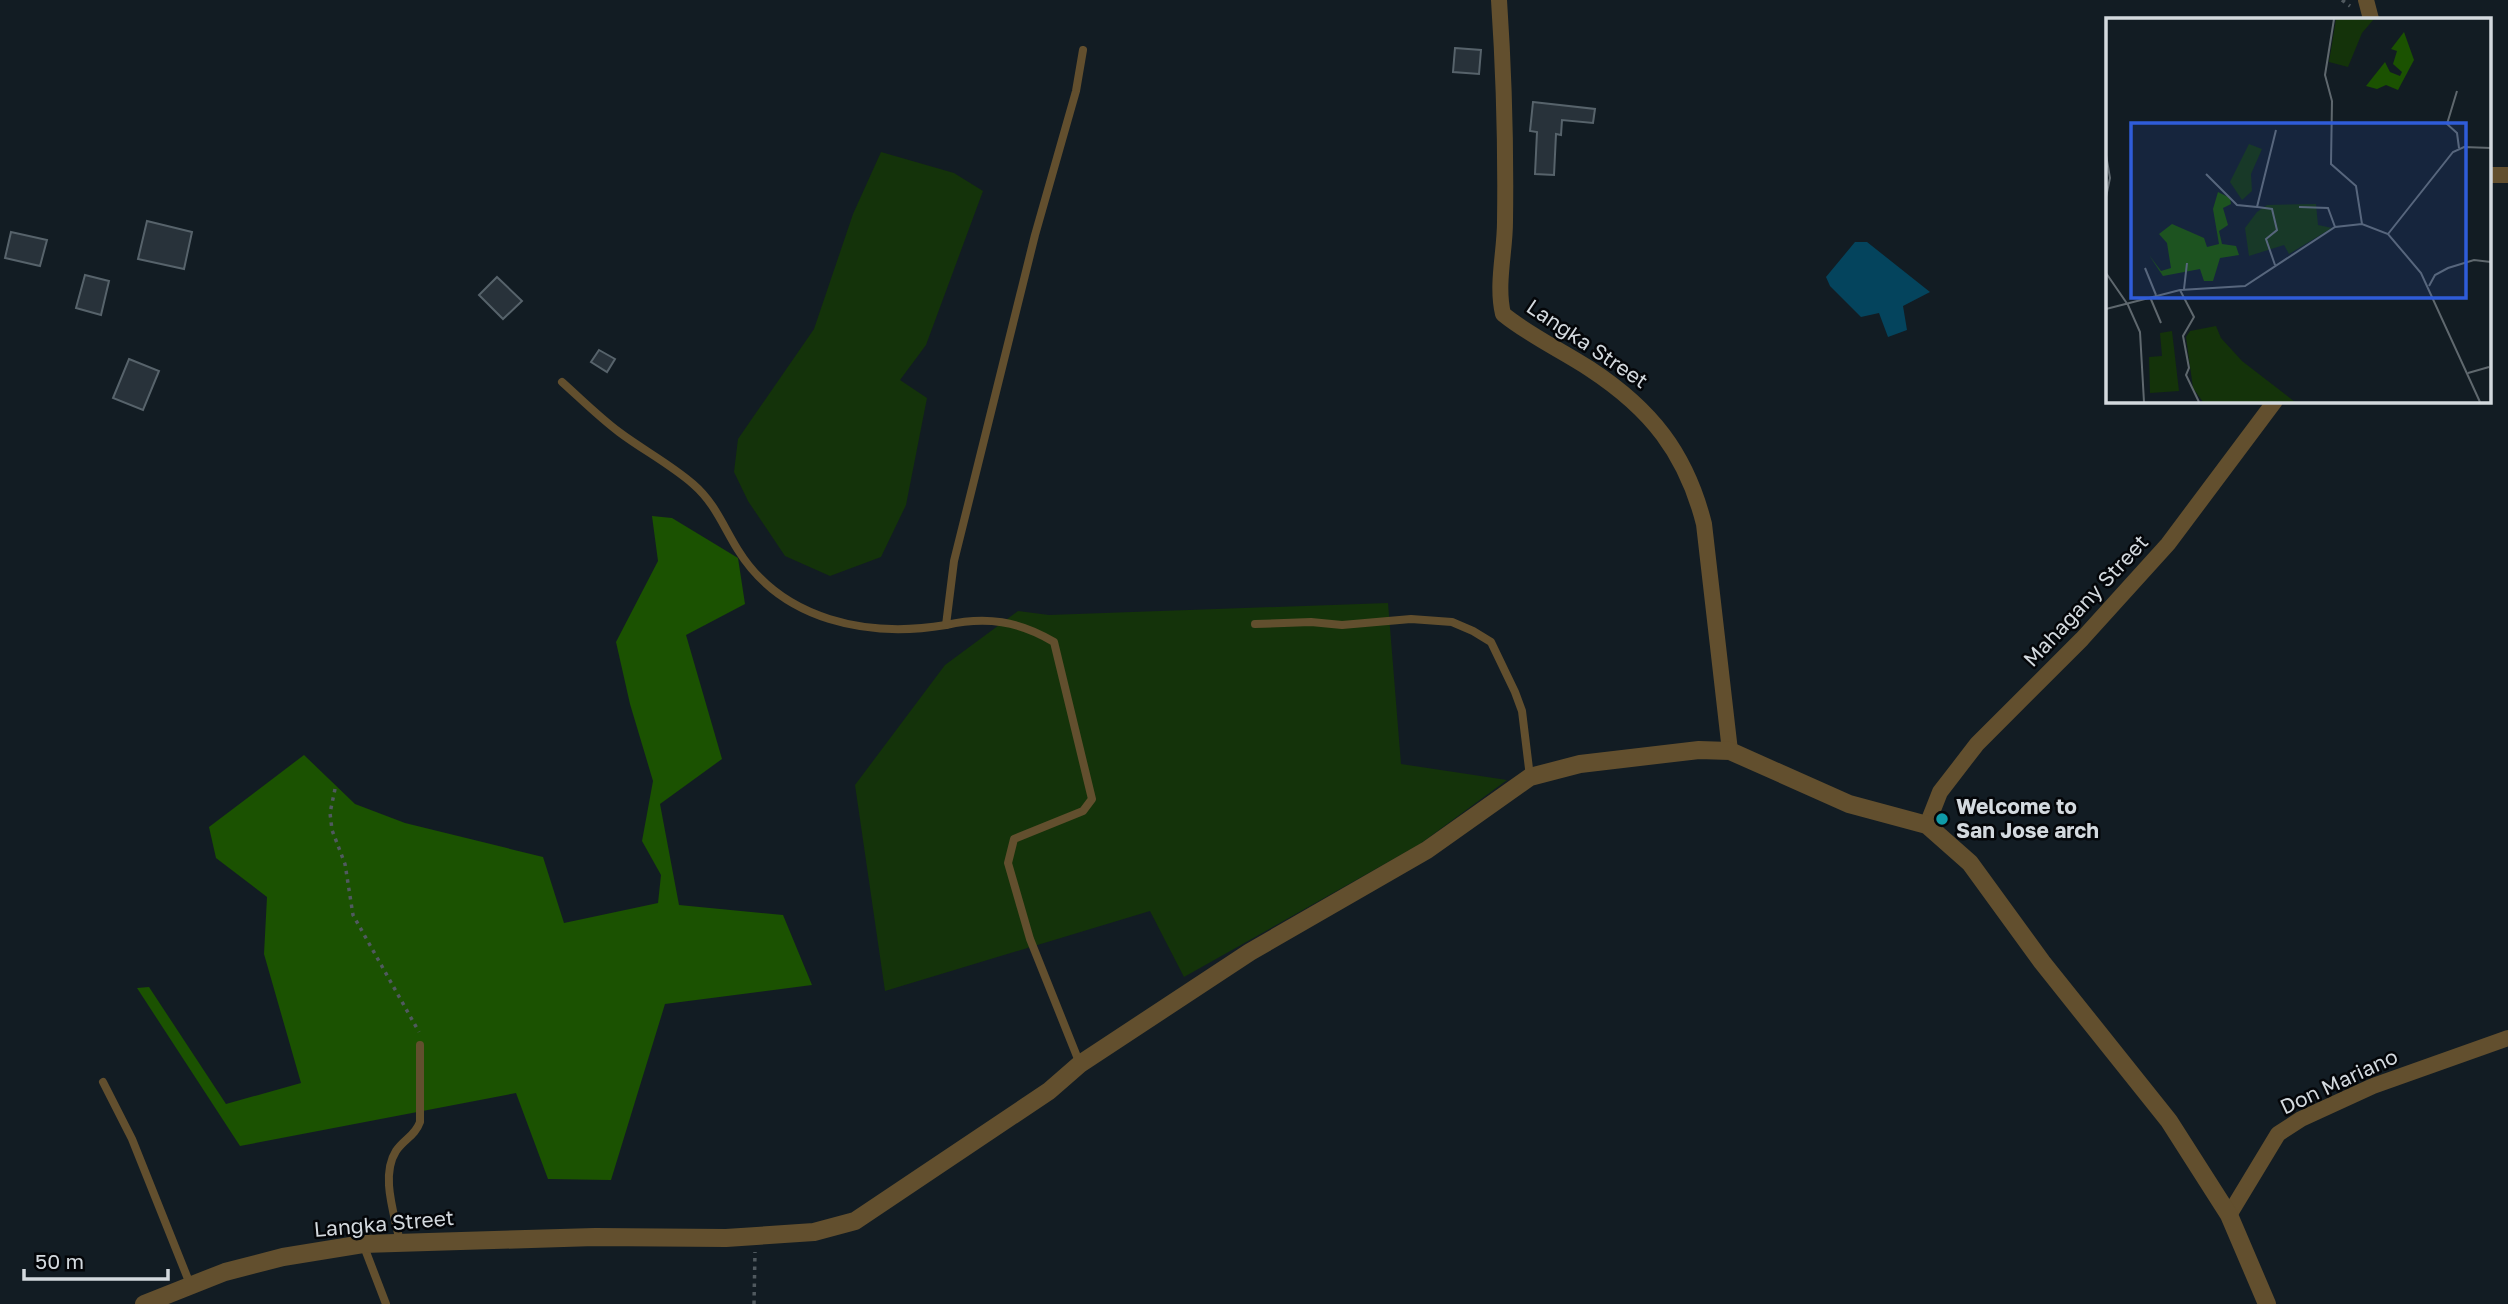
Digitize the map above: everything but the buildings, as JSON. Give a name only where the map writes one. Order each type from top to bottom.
[{"type":"street","name":"Langka Street","points":[[1499,0],[1505,94],[1505,226],[1500,300],[1503,314],[1629,397],[1653,419],[1682,465],[1697,497],[1704,524],[1731,751]]},
{"type":"street","points":[[2366,0],[2371,18]]},
{"type":"street","points":[[2490,175],[2508,175]]},
{"type":"street","name":"Mahagany Street","points":[[1927,825],[1940,792],[1977,744],[2082,639],[2168,544],[2274,402]]},
{"type":"street","points":[[1530,777],[1580,764],[1699,750],[1731,751],[1849,804],[1927,825],[1970,863],[2042,961],[2169,1121],[2229,1215],[2267,1304]]},
{"type":"street","name":"Langka Street","points":[[144,1304],[190,1284],[284,1257],[363,1244],[595,1237],[755,1236],[814,1231],[855,1221],[1049,1091],[1080,1064],[1250,952],[1427,850],[1530,777]]},
{"type":"street","name":"Don Mariano","points":[[2229,1215],[2278,1134],[2301,1119],[2373,1086],[2508,1038]]},
{"type":"lane","points":[[946,625],[954,561],[1035,235],[1076,91],[1083,50]]},
{"type":"lane","points":[[562,382],[617,430],[693,484],[713,505],[755,573],[771,591],[797,608],[821,617],[881,629],[908,631],[970,620],[999,620],[1031,628],[1054,642],[1092,799],[1083,811],[1014,839],[1008,863],[1030,940],[1080,1064]]},
{"type":"lane","points":[[1255,624],[1311,622],[1342,625],[1411,619],[1452,622],[1473,631],[1490,642],[1516,692],[1522,711],[1530,777]]},
{"type":"lane","points":[[400,1243],[388,1178],[397,1149],[416,1133],[420,1122],[420,1045]]},
{"type":"lane","points":[[103,1082],[132,1139],[190,1284]]},
{"type":"lane","points":[[363,1244],[386,1304]]},
{"type":"path","points":[[335,789],[331,821],[345,864],[353,915],[419,1030],[420,1045]]},
{"type":"path","points":[[754,1304],[755,1236]]},
{"type":"green space","points":[[881,152],[954,173],[983,191],[926,345],[900,380],[927,398],[906,505],[881,557],[830,576],[785,556],[748,501],[734,472],[738,439],[814,329],[853,214]]},
{"type":"green space","points":[[652,516],[672,518],[738,558],[745,604],[686,635],[722,759],[660,804],[679,905],[783,915],[812,985],[665,1004],[611,1180],[548,1179],[516,1093],[240,1146],[137,988],[149,987],[226,1104],[301,1083],[264,954],[267,897],[216,858],[209,827],[304,755],[355,804],[405,823],[543,857],[564,923],[658,903],[661,875],[642,841],[653,781],[630,704],[616,642],[658,561]]},
{"type":"green space","points":[[1388,603],[1401,764],[1507,780],[1420,844],[1184,977],[1150,911],[885,991],[855,785],[945,665],[1018,611],[1049,615]]},
{"type":"water","points":[[1855,242],[1867,242],[1930,292],[1903,306],[1907,330],[1888,337],[1879,313],[1861,317],[1830,286],[1826,277]]},
{"type":"place","name":"Welcome to San Jose arch","points":[[1942,819]]}]
